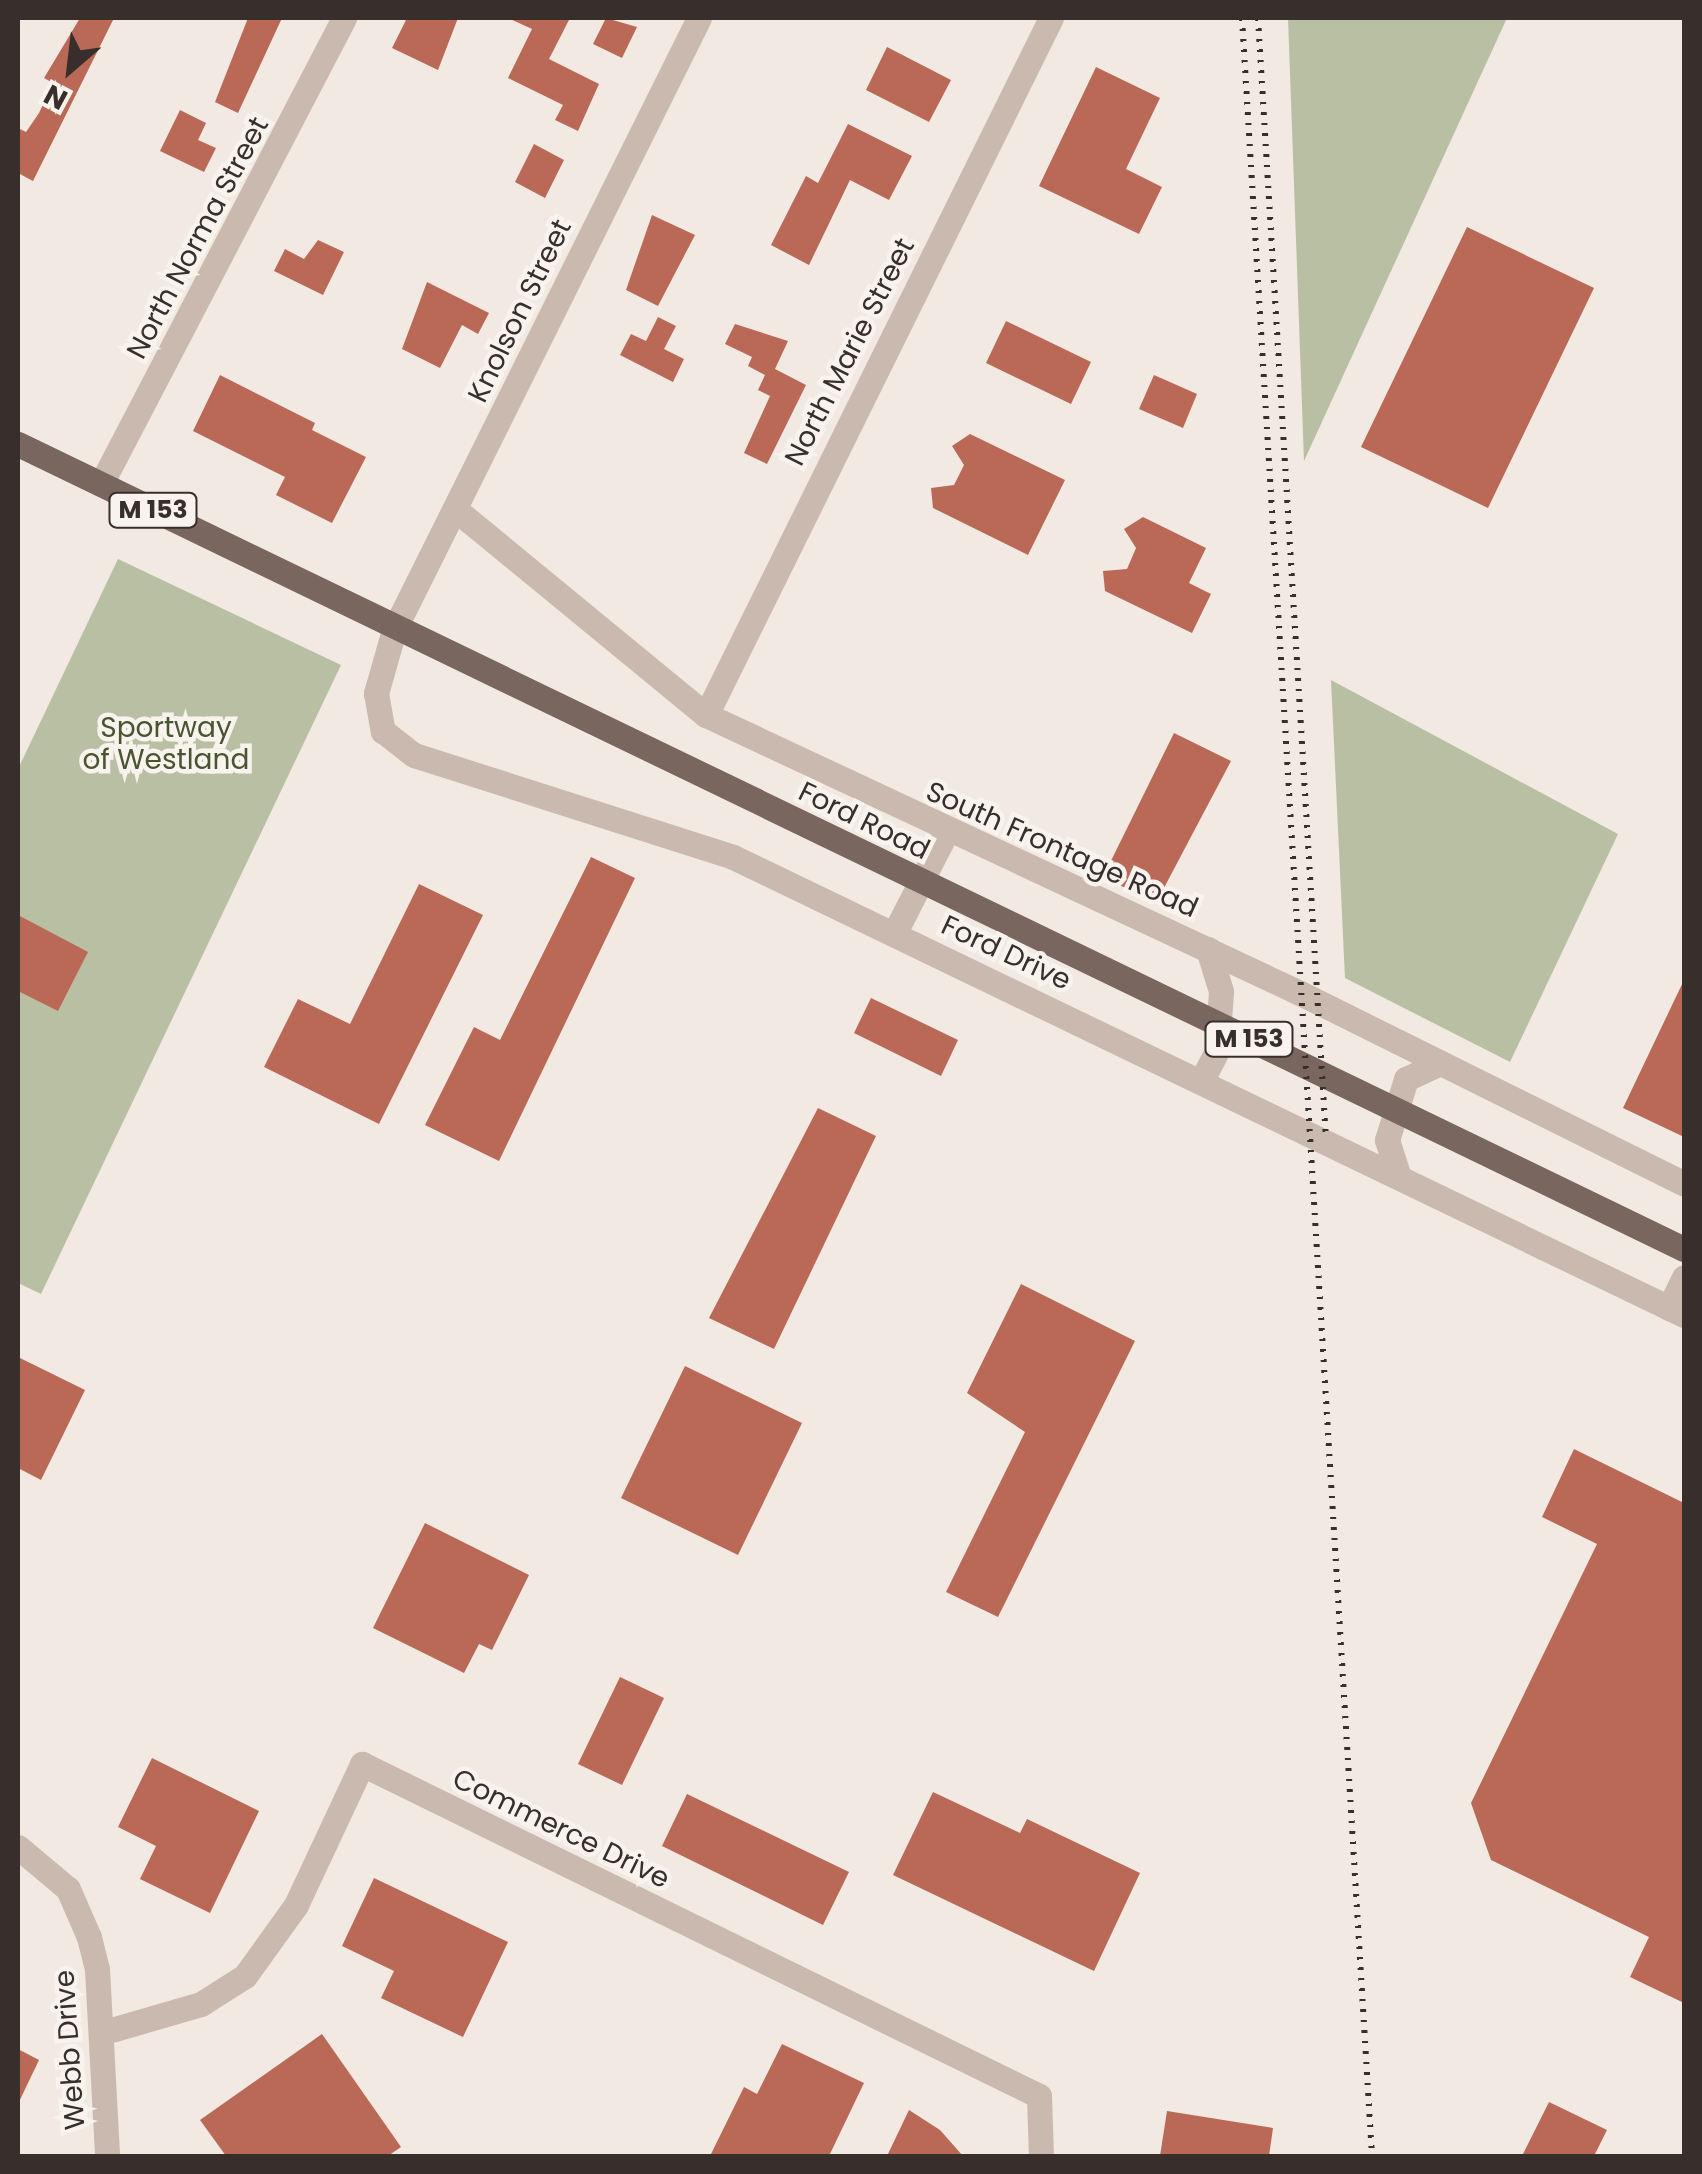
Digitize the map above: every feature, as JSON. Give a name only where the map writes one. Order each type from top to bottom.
[{"type":"main road","name":"Ford Road","points":[[18,444],[394,630],[1684,1249]]},
{"type":"street","name":"North Norma Street","points":[[101,484],[344,18]]},
{"type":"street","name":"Knolson Street","points":[[394,630],[699,18]]},
{"type":"street","name":"North Marie Street","points":[[706,715],[1051,18]]},
{"type":"street","name":"South Frontage Road","points":[[456,509],[706,715],[1208,950],[1684,1184]]},
{"type":"street","name":"Ford Drive","points":[[394,630],[375,710],[383,731],[403,750],[734,857],[1677,1311]]},
{"type":"street","points":[[894,934],[947,831]]},
{"type":"street","points":[[1202,1080],[1217,1050],[1220,990],[1208,950]]},
{"type":"street","points":[[1399,1177],[1387,1140],[1406,1079],[1440,1063]]},
{"type":"street","points":[[1677,1311],[1684,1277]]},
{"type":"street","name":"Commerce Drive","points":[[101,2033],[201,2004],[245,1976],[296,1905],[362,1764],[1039,2096],[1040,2156]]},
{"type":"street","name":"Webb Drive","points":[[18,1848],[68,1889],[97,1969],[107,2156]]},
{"type":"green space","points":[[1288,18],[1507,18],[1304,461]]},
{"type":"green space","name":"Sportway of Westland","points":[[118,559],[341,665],[41,1294],[18,1283],[18,769]]},
{"type":"green space","points":[[1331,680],[1618,834],[1510,1062],[1345,978]]},
{"type":"building","points":[[80,18],[114,18],[33,181],[18,173],[18,128],[26,132],[39,113],[53,83],[44,78]]},
{"type":"building","points":[[248,18],[282,18],[238,113],[215,102]]},
{"type":"building","points":[[407,18],[458,18],[438,70],[392,48]]},
{"type":"building","points":[[508,18],[570,18],[549,59],[599,84],[578,131],[555,120],[563,105],[508,78],[532,29]]},
{"type":"building","points":[[606,18],[637,27],[622,58],[593,44]]},
{"type":"building","points":[[887,47],[951,80],[929,122],[866,90]]},
{"type":"building","points":[[1096,67],[1160,98],[1126,169],[1162,187],[1139,234],[1039,186]]},
{"type":"building","points":[[180,110],[206,123],[198,140],[216,148],[204,172],[160,151]]},
{"type":"building","points":[[848,124],[912,156],[889,200],[850,180],[809,265],[771,245],[806,176],[818,183]]},
{"type":"building","points":[[534,144],[564,160],[545,198],[515,182]]},
{"type":"building","points":[[652,215],[695,235],[658,306],[626,290]]},
{"type":"building","points":[[1467,227],[1594,288],[1488,508],[1361,447]]},
{"type":"building","points":[[318,240],[344,252],[323,295],[274,271],[285,249],[304,259]]},
{"type":"building","points":[[427,282],[489,313],[478,334],[462,325],[440,368],[402,349]]},
{"type":"building","points":[[658,317],[676,326],[664,349],[684,359],[673,382],[620,355],[631,334],[646,341]]},
{"type":"building","points":[[1006,321],[1091,362],[1071,404],[986,363]]},
{"type":"building","points":[[735,324],[788,341],[775,369],[806,385],[767,464],[744,453],[770,396],[758,390],[765,375],[748,366],[752,357],[725,344]]},
{"type":"building","points":[[220,375],[315,423],[312,430],[366,457],[332,523],[276,495],[285,477],[193,431]]},
{"type":"building","points":[[1154,375],[1197,394],[1183,428],[1139,409]]},
{"type":"building","points":[[970,434],[1065,480],[1028,555],[933,508],[931,488],[954,485],[964,465],[952,446]]},
{"type":"building","points":[[1143,517],[1206,548],[1189,583],[1211,594],[1192,633],[1105,591],[1103,571],[1127,569],[1136,548],[1124,529]]},
{"type":"building","points":[[1174,733],[1231,761],[1156,903],[1103,877]]},
{"type":"building","points":[[591,857],[635,878],[499,1161],[425,1125],[474,1027],[500,1040]]},
{"type":"building","points":[[419,884],[483,915],[379,1124],[264,1067],[298,999],[350,1024]]},
{"type":"building","points":[[18,915],[88,952],[58,1011],[18,991]]},
{"type":"building","points":[[1684,980],[1684,1137],[1623,1108]]},
{"type":"building","points":[[871,998],[958,1040],[941,1076],[854,1033]]},
{"type":"building","points":[[818,1108],[876,1136],[774,1349],[709,1318]]},
{"type":"building","points":[[1021,1284],[1135,1341],[998,1617],[946,1592],[1025,1432],[967,1393]]},
{"type":"building","points":[[18,1357],[85,1390],[41,1480],[18,1468]]},
{"type":"building","points":[[685,1366],[802,1423],[738,1555],[621,1498]]},
{"type":"building","points":[[1574,1449],[1684,1503],[1684,2003],[1630,1977],[1649,1937],[1491,1860],[1471,1803],[1597,1544],[1542,1517]]},
{"type":"building","points":[[425,1523],[529,1575],[492,1650],[479,1644],[464,1673],[373,1628]]},
{"type":"building","points":[[620,1677],[664,1698],[622,1785],[578,1764]]},
{"type":"building","points":[[152,1758],[259,1811],[210,1913],[140,1879],[156,1846],[118,1827]]},
{"type":"building","points":[[933,1792],[1020,1833],[1027,1819],[1140,1873],[1094,1971],[893,1875]]},
{"type":"building","points":[[687,1794],[849,1872],[823,1925],[662,1846]]},
{"type":"building","points":[[374,1878],[508,1942],[463,2037],[381,1998],[394,1971],[342,1946]]},
{"type":"building","points":[[322,2034],[401,2147],[388,2156],[226,2156],[200,2120]]},
{"type":"building","points":[[782,2044],[864,2083],[829,2156],[710,2156],[744,2087],[757,2094]]},
{"type":"building","points":[[18,2049],[39,2060],[18,2104]]},
{"type":"building","points":[[1549,2102],[1607,2130],[1594,2156],[1522,2156]]},
{"type":"building","points":[[909,2110],[940,2130],[963,2156],[887,2156]]},
{"type":"building","points":[[1167,2111],[1273,2128],[1269,2156],[1160,2156]]},
{"type":"railway","points":[[1242,18],[1372,2156]]},
{"type":"railway","points":[[1258,18],[1326,1138]]}]
